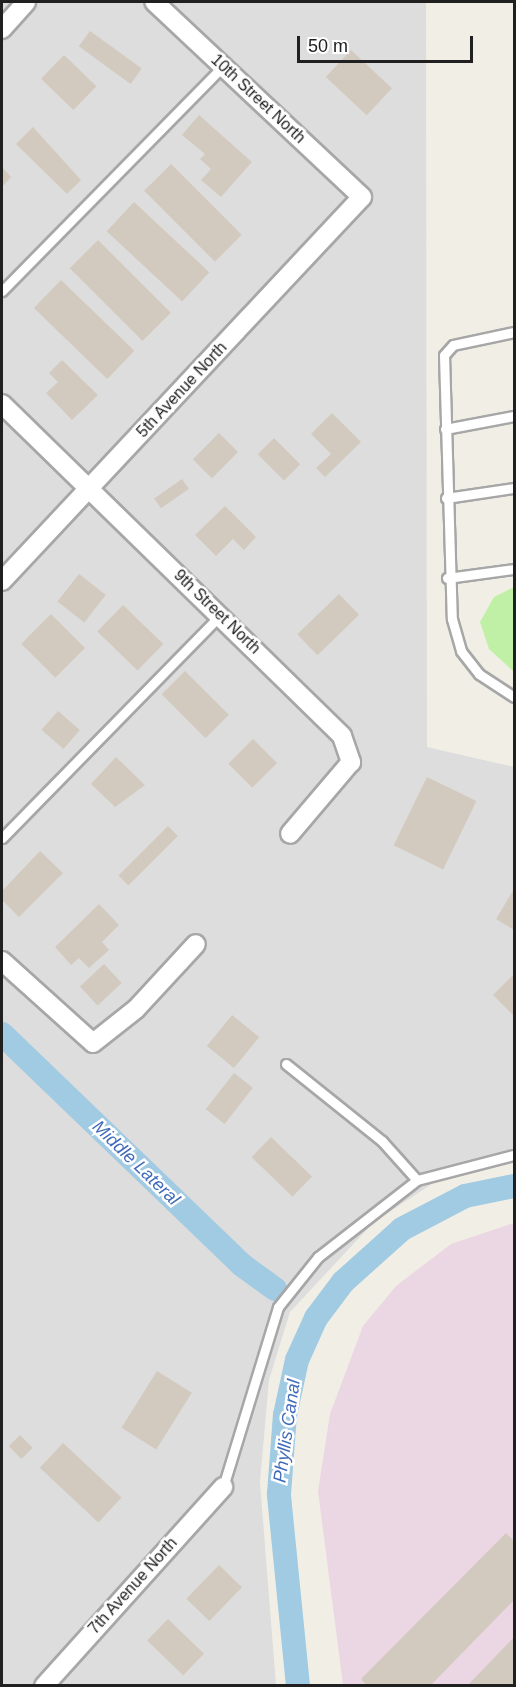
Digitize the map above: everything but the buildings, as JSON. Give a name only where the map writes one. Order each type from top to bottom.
[{"type":"street","points":[[2,29],[26,2]]},
{"type":"street","name":"10th Street North","points":[[154,2],[362,197]]},
{"type":"street","name":"5th Avenue North","points":[[2,581],[362,197]]},
{"type":"street","name":"9th Street North","points":[[2,405],[221,614],[342,736],[351,762],[290,834]]},
{"type":"street","points":[[2,961],[93,1043],[136,1009],[196,944]]},
{"type":"street","name":"7th Avenue North","points":[[44,1686],[223,1487]]},
{"type":"lane","points":[[2,291],[223,66]]},
{"type":"lane","points":[[514,332],[453,345],[444,355],[447,578],[461,651],[479,674],[514,697]]},
{"type":"lane","points":[[445,429],[514,416]]},
{"type":"lane","points":[[446,498],[514,488]]},
{"type":"lane","points":[[447,578],[514,569]]},
{"type":"lane","points":[[2,838],[221,614]]},
{"type":"lane","points":[[286,1064],[382,1141],[417,1179]]},
{"type":"lane","points":[[223,1487],[278,1307],[318,1257],[417,1179],[514,1155]]},
{"type":"shaded area","points":[[2,2],[426,2],[427,747],[514,767],[514,1152],[441,1178],[374,1222],[290,1312],[269,1380],[260,1482],[276,1685],[2,1686]]},
{"type":"shaded area","points":[[514,1223],[514,1685],[343,1685],[318,1491],[330,1414],[363,1326],[396,1286],[451,1244]]},
{"type":"green space","points":[[514,587],[514,672],[489,649],[480,622],[494,597]]},
{"type":"waterway","name":"Middle Lateral","points":[[2,1034],[242,1265],[275,1289]]},
{"type":"waterway","name":"Phyllis Canal","points":[[298,1686],[279,1494],[285,1415],[297,1360],[316,1318],[343,1282],[402,1229],[465,1196],[514,1186]]}]
